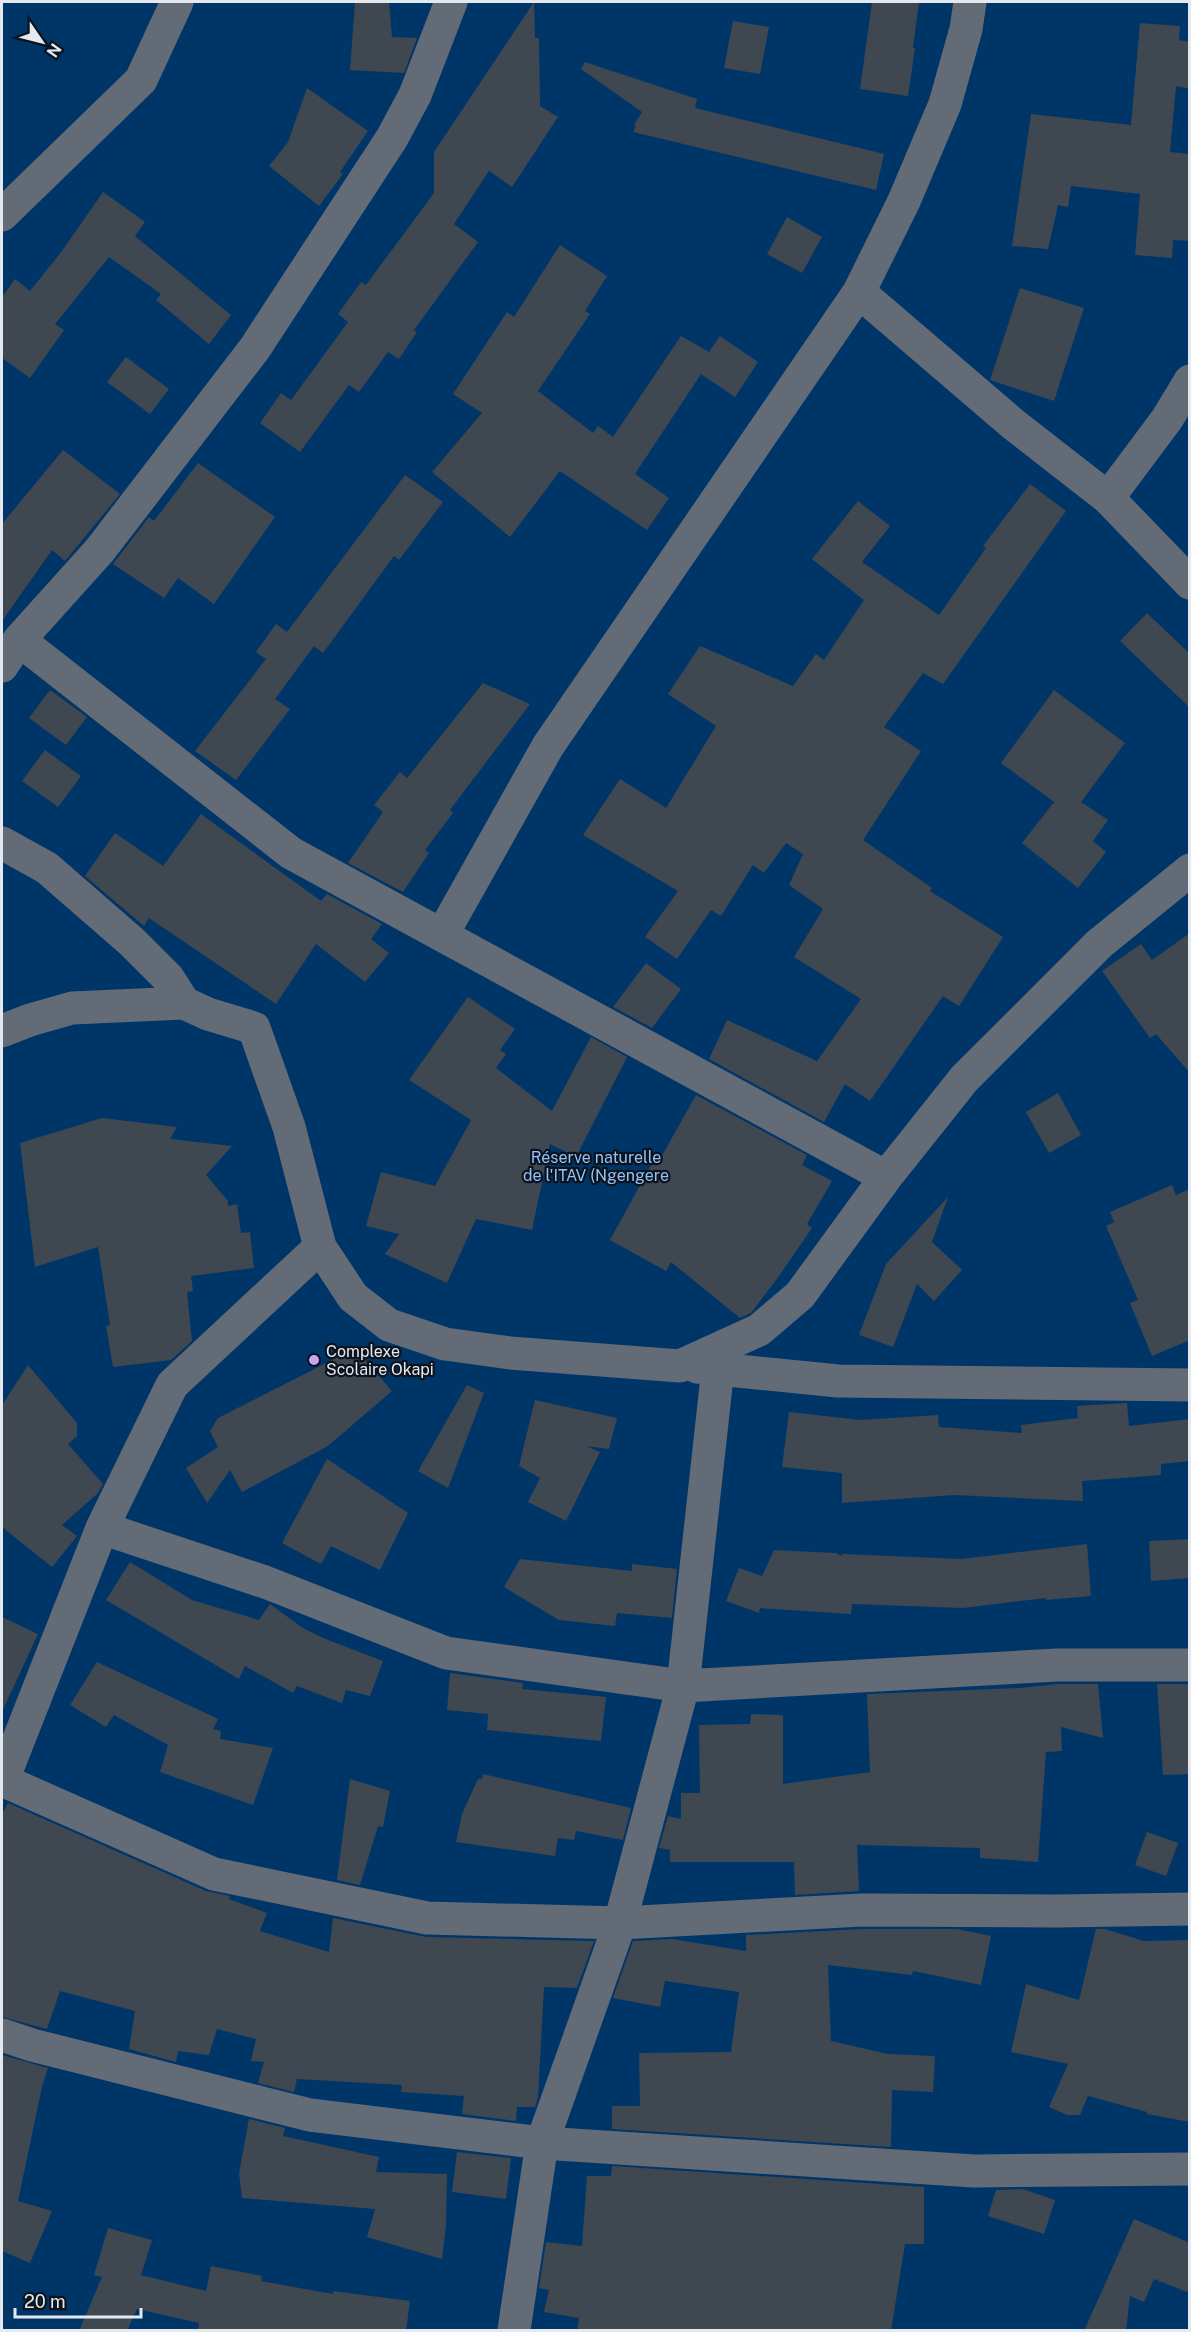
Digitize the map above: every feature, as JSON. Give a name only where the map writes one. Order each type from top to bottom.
[{"type":"street","points":[[2,215],[141,80],[177,2]]},
{"type":"street","points":[[2,666],[19,639],[100,550],[255,348],[392,138],[415,95],[451,2]]},
{"type":"street","points":[[442,935],[548,746],[859,292],[904,201],[945,104],[966,29],[970,2]]},
{"type":"street","points":[[859,292],[1012,424],[1108,498],[1190,583]]},
{"type":"street","points":[[1108,498],[1167,419],[1190,381]]},
{"type":"street","points":[[19,639],[291,853],[886,1177]]},
{"type":"street","points":[[2,843],[47,868],[132,942],[168,978],[184,1004]]},
{"type":"street","points":[[680,1366],[759,1330],[800,1295],[886,1177],[972,1071],[1099,944],[1190,870]]},
{"type":"street","points":[[2,1031],[72,1008],[184,1004],[254,1028],[289,1127],[320,1247],[353,1297],[389,1325],[445,1344],[510,1353],[718,1368],[838,1381],[1190,1385]]},
{"type":"street","points":[[320,1247],[172,1385],[102,1528],[2,1781],[214,1874],[427,1918],[620,1923],[862,1910],[1190,1909]]},
{"type":"street","points":[[514,2331],[542,2143],[620,1923],[683,1686],[718,1368]]},
{"type":"street","points":[[102,1528],[265,1582],[446,1653],[683,1686],[1057,1665],[1190,1665]]},
{"type":"street","points":[[2,2035],[32,2045],[310,2115],[542,2143],[974,2171],[1190,2169]]},
{"type":"green space","name":"Réserve naturelle de l'ITAV (Ngengere","points":[[2,2],[1189,2],[1189,2330],[2,2330]]},
{"type":"building","points":[[355,2],[389,2],[392,37],[417,38],[404,73],[350,70]]},
{"type":"building","points":[[534,2],[535,38],[539,38],[540,106],[558,117],[512,187],[489,171],[454,224],[478,242],[414,330],[417,332],[399,359],[388,352],[359,392],[349,385],[300,452],[260,423],[281,393],[291,400],[348,322],[338,314],[361,282],[366,285],[434,193],[434,152]]},
{"type":"building","points":[[872,2],[919,2],[908,96],[860,89]]},
{"type":"building","points":[[733,21],[769,27],[760,74],[724,68]]},
{"type":"building","points":[[1140,23],[1180,26],[1179,40],[1190,42],[1190,89],[1176,86],[1170,152],[1190,154],[1190,241],[1173,240],[1172,258],[1135,255],[1140,194],[1071,186],[1068,207],[1058,205],[1048,249],[1012,246],[1031,114],[1131,125]]},
{"type":"building","points":[[585,62],[697,99],[695,108],[884,154],[876,190],[633,132],[636,126],[634,125],[642,112],[581,69]]},
{"type":"building","points":[[307,88],[368,131],[340,172],[343,174],[319,206],[269,166],[288,142]]},
{"type":"building","points":[[103,192],[145,222],[135,236],[231,315],[209,344],[156,300],[161,294],[109,257],[55,324],[64,330],[30,378],[2,358],[2,297],[15,279],[30,291],[62,251]]},
{"type":"building","points":[[787,217],[822,237],[802,273],[767,254]]},
{"type":"building","points":[[560,245],[607,276],[585,311],[590,314],[538,391],[593,433],[598,426],[613,437],[681,336],[709,352],[720,336],[758,362],[735,397],[701,374],[635,474],[669,498],[647,530],[560,471],[510,537],[432,472],[482,413],[453,394],[507,312],[514,317]]},
{"type":"building","points":[[1020,288],[1084,308],[1054,401],[990,380]]},
{"type":"building","points":[[126,357],[169,389],[150,414],[107,382]]},
{"type":"building","points":[[63,450],[120,494],[65,561],[52,550],[2,621],[2,524]]},
{"type":"building","points":[[198,463],[275,517],[214,604],[178,578],[164,598],[113,564],[149,517],[154,521]]},
{"type":"building","points":[[405,475],[443,502],[399,560],[394,556],[323,653],[314,646],[275,699],[290,709],[236,780],[195,751],[266,659],[256,652],[276,624],[287,632]]},
{"type":"building","points":[[1030,484],[1066,511],[943,684],[923,673],[884,727],[921,751],[863,840],[932,888],[930,891],[1003,937],[959,1006],[943,996],[870,1101],[845,1084],[824,1122],[709,1059],[727,1020],[817,1061],[861,999],[794,957],[823,909],[789,885],[803,854],[786,843],[764,873],[753,865],[721,916],[711,910],[677,959],[645,937],[678,891],[583,835],[620,779],[666,808],[716,726],[668,694],[700,646],[793,686],[816,654],[824,660],[864,600],[812,559],[858,501],[890,526],[862,562],[939,615],[986,548],[983,546]]},
{"type":"building","points":[[1147,613],[1190,654],[1190,708],[1120,641]]},
{"type":"building","points":[[483,683],[530,704],[450,810],[453,813],[425,850],[429,853],[403,892],[348,863],[383,812],[374,805],[400,772],[407,778]]},
{"type":"building","points":[[50,690],[87,717],[66,745],[29,718]]},
{"type":"building","points":[[1054,690],[1125,743],[1081,802],[1108,820],[1093,841],[1106,852],[1078,888],[1022,843],[1054,802],[1001,763]]},
{"type":"building","points":[[45,750],[81,776],[58,807],[22,781]]},
{"type":"building","points":[[201,814],[321,901],[327,894],[382,924],[371,939],[389,953],[365,982],[316,944],[276,1004],[149,918],[144,926],[85,876],[115,833],[163,866]]},
{"type":"building","points":[[1190,933],[1190,1073],[1156,1034],[1150,1038],[1102,971],[1141,944],[1152,960]]},
{"type":"building","points":[[646,963],[681,989],[652,1028],[613,1007]]},
{"type":"building","points":[[468,997],[515,1029],[500,1050],[506,1054],[496,1068],[552,1111],[591,1037],[627,1057],[576,1157],[550,1144],[532,1230],[476,1219],[447,1283],[385,1254],[399,1234],[366,1226],[381,1172],[435,1186],[471,1120],[409,1080]]},
{"type":"building","points":[[1058,1093],[1081,1135],[1049,1153],[1026,1112]]},
{"type":"building","points":[[696,1095],[807,1155],[802,1165],[832,1181],[807,1224],[812,1228],[751,1313],[740,1318],[671,1262],[666,1271],[610,1240],[655,1158],[659,1161]]},
{"type":"building","points":[[102,1118],[177,1127],[170,1139],[232,1146],[206,1175],[228,1201],[228,1206],[237,1204],[241,1233],[250,1232],[254,1268],[191,1276],[193,1291],[187,1292],[192,1341],[171,1360],[113,1367],[106,1326],[110,1325],[98,1247],[35,1267],[20,1143]]},
{"type":"building","points":[[1172,1185],[1176,1195],[1190,1189],[1190,1340],[1152,1356],[1130,1303],[1138,1300],[1106,1226],[1114,1222],[1110,1212]]},
{"type":"building","points":[[948,1197],[932,1242],[962,1270],[934,1301],[917,1284],[893,1347],[859,1335],[886,1264]]},
{"type":"building","points":[[346,1353],[354,1360],[360,1354],[392,1391],[328,1446],[242,1492],[230,1470],[207,1503],[186,1468],[218,1447],[210,1431],[218,1418]]},
{"type":"building","points":[[28,1365],[77,1423],[77,1436],[68,1444],[103,1484],[98,1493],[62,1525],[77,1536],[52,1567],[2,1527],[2,1405]]},
{"type":"building","points":[[467,1385],[484,1393],[448,1488],[418,1471]]},
{"type":"building","points":[[535,1400],[617,1418],[609,1449],[586,1446],[600,1452],[566,1521],[528,1502],[540,1478],[519,1466]]},
{"type":"building","points":[[1127,1403],[1129,1426],[1190,1419],[1190,1461],[1161,1464],[1161,1475],[1082,1481],[1083,1501],[954,1495],[842,1503],[842,1473],[782,1467],[789,1412],[861,1420],[938,1415],[939,1427],[1022,1433],[1021,1425],[1078,1418],[1077,1406]]},
{"type":"building","points":[[327,1459],[408,1513],[380,1570],[331,1546],[321,1564],[282,1543]]},
{"type":"building","points":[[1190,1539],[1190,1578],[1151,1581],[1149,1541]]},
{"type":"building","points":[[1087,1544],[1091,1596],[1046,1600],[1046,1598],[963,1608],[852,1604],[851,1614],[760,1608],[759,1613],[726,1601],[739,1568],[762,1576],[774,1550],[836,1553],[842,1556],[842,1554],[961,1559]]},
{"type":"building","points":[[520,1559],[632,1571],[632,1564],[677,1569],[672,1618],[617,1613],[615,1626],[559,1620],[504,1587]]},
{"type":"building","points":[[130,1562],[192,1600],[259,1620],[270,1604],[303,1628],[383,1661],[370,1696],[346,1690],[342,1703],[297,1686],[293,1693],[245,1666],[239,1679],[106,1600]]},
{"type":"building","points":[[2,1617],[38,1634],[2,1712]]},
{"type":"building","points":[[97,1662],[218,1719],[213,1729],[221,1731],[220,1739],[273,1748],[253,1805],[160,1772],[168,1745],[114,1715],[106,1727],[70,1705]]},
{"type":"building","points":[[450,1673],[523,1683],[522,1689],[606,1697],[601,1741],[487,1730],[488,1714],[447,1710]]},
{"type":"building","points":[[1058,1684],[1098,1684],[1103,1738],[1061,1727],[1062,1751],[1046,1752],[1038,1862],[980,1858],[980,1848],[857,1845],[859,1891],[795,1895],[794,1862],[670,1862],[670,1850],[659,1848],[668,1816],[681,1819],[681,1793],[700,1793],[699,1725],[750,1724],[751,1714],[783,1715],[783,1784],[870,1772],[867,1694],[1020,1688]]},
{"type":"building","points":[[1157,1684],[1190,1684],[1190,1774],[1163,1775]]},
{"type":"building","points":[[483,1774],[631,1808],[623,1840],[576,1831],[574,1840],[558,1838],[555,1856],[456,1842],[462,1814],[478,1779],[482,1779]]},
{"type":"building","points":[[350,1779],[390,1791],[383,1827],[378,1826],[360,1885],[337,1880]]},
{"type":"building","points":[[8,1803],[206,1891],[230,1896],[229,1899],[267,1913],[260,1931],[329,1952],[333,1918],[426,1937],[594,1941],[577,1988],[544,1987],[538,2097],[535,2107],[517,2107],[516,2121],[462,2114],[464,2096],[401,2092],[402,2085],[297,2079],[294,2092],[258,2083],[264,2062],[251,2061],[256,2039],[217,2029],[209,2055],[178,2051],[176,2062],[129,2049],[135,2011],[60,1991],[47,2029],[2,2017],[2,1814]]},
{"type":"building","points":[[1147,1832],[1178,1843],[1166,1876],[1135,1865]]},
{"type":"building","points":[[862,1929],[957,1929],[991,1936],[981,1985],[913,1971],[912,1975],[828,1965],[831,2041],[888,2054],[935,2056],[933,2092],[892,2090],[891,2147],[612,2129],[612,2106],[640,2106],[639,2053],[731,2052],[739,1992],[665,1981],[660,2007],[613,1998],[633,1941],[672,1939],[746,1951],[746,1935]]},
{"type":"building","points":[[1096,1929],[1105,1929],[1144,1941],[1190,1940],[1190,2122],[1147,2114],[1147,2112],[1088,2096],[1080,2115],[1067,2115],[1049,2107],[1068,2064],[1011,2052],[1026,1984],[1079,2000]]},
{"type":"building","points":[[2,2055],[48,2068],[18,2201],[52,2211],[30,2263],[2,2251]]},
{"type":"building","points":[[249,2119],[285,2128],[283,2136],[379,2157],[376,2172],[447,2174],[446,2225],[442,2259],[367,2237],[375,2209],[242,2198],[239,2173]]},
{"type":"building","points":[[457,2152],[511,2158],[506,2199],[452,2192]]},
{"type":"building","points":[[612,2166],[924,2187],[924,2244],[905,2244],[891,2331],[577,2331],[579,2318],[544,2312],[549,2290],[539,2288],[546,2242],[582,2246],[587,2176],[611,2176]]},
{"type":"building","points":[[1023,2189],[1055,2200],[1044,2234],[988,2216],[996,2190]]},
{"type":"building","points":[[1134,2219],[1190,2243],[1190,2293],[1154,2279],[1144,2302],[1130,2296],[1126,2331],[1084,2331]]},
{"type":"building","points":[[108,2228],[152,2240],[141,2275],[206,2291],[211,2266],[262,2276],[261,2281],[333,2294],[333,2291],[410,2301],[406,2331],[198,2331],[199,2323],[137,2309],[127,2331],[79,2331],[102,2277],[94,2275]]},
{"type":"place","name":"Complexe Scolaire Okapi","points":[[314,1360]]}]
